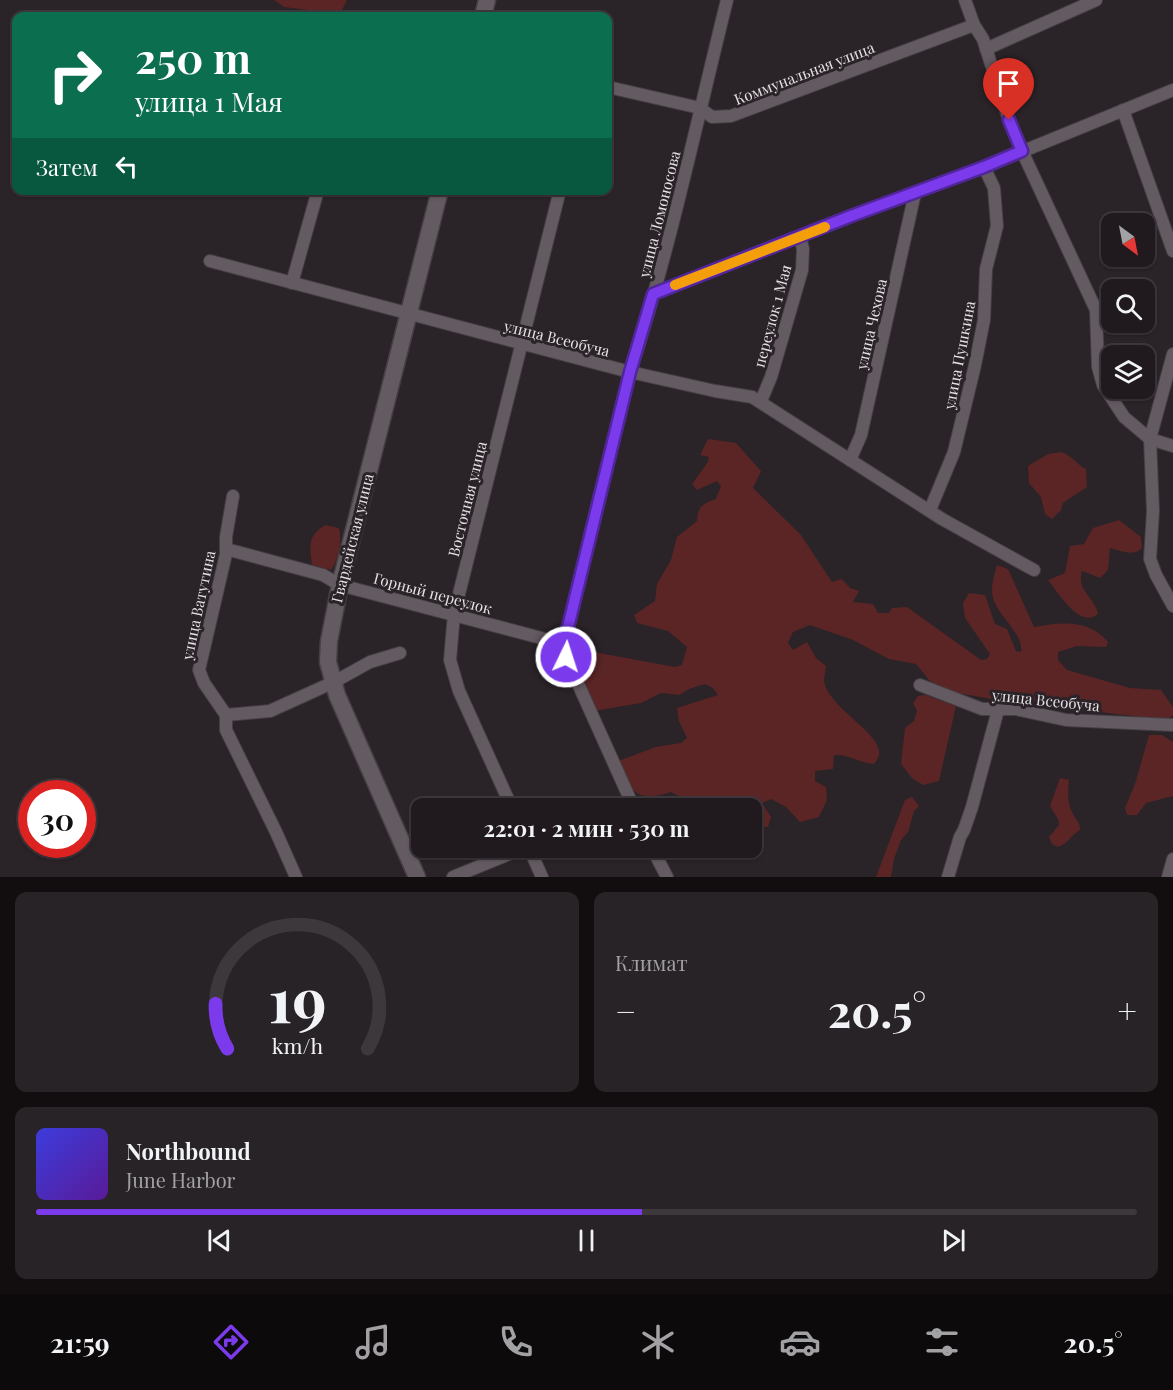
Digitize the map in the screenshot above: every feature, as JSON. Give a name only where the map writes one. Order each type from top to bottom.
[{"type":"street","name":"улица Ломоносова","points":[[564,644],[630,372],[653,294],[726,0]]},
{"type":"street","points":[[965,0],[986,49],[1009,120],[1022,151],[1096,310],[1098,367],[1103,385],[1124,417],[1150,439],[1173,446]]},
{"type":"street","points":[[986,49],[1096,0]]},
{"type":"street","name":"Коммунальная улица","points":[[612,88],[700,108],[712,117],[731,116],[974,25]]},
{"type":"street","points":[[653,294],[851,216],[984,167],[1173,90]]},
{"type":"street","points":[[1123,110],[1173,251]]},
{"type":"street","name":"улица Пушкина","points":[[930,510],[954,452],[984,320],[986,269],[997,226],[994,188],[984,167]]},
{"type":"street","name":"улица Чехова","points":[[850,460],[861,435],[915,193]]},
{"type":"street","points":[[292,283],[317,195]]},
{"type":"street","name":"Гвардейская улица","points":[[417,877],[337,694],[328,662],[329,641],[340,585],[439,195]]},
{"type":"street","name":"Восточная улица","points":[[507,798],[459,692],[450,660],[454,614],[559,195]]},
{"type":"street","name":"переулок 1 Мая","points":[[761,401],[771,377],[802,270],[803,249],[800,237]]},
{"type":"street","name":"улица Всеобуча","points":[[210,261],[630,372],[715,392],[752,397],[930,510],[1034,570]]},
{"type":"street","points":[[1173,354],[1150,439],[1153,511],[1150,559],[1173,606]]},
{"type":"street","name":"улица Ватутина","points":[[233,496],[226,549],[200,670],[204,682],[226,715],[226,730],[296,877]]},
{"type":"street","name":"Горный переулок","points":[[226,549],[323,575],[340,585],[564,644]]},
{"type":"street","points":[[564,644],[566,657],[629,798]]},
{"type":"street","points":[[226,715],[270,711],[334,682],[370,662],[400,653]]},
{"type":"street","name":"улица Всеобуча","points":[[920,685],[982,709],[1016,709],[1066,720],[1173,725]]},
{"type":"street","points":[[948,877],[972,807],[998,710]]},
{"type":"street","points":[[453,877],[500,858]]},
{"type":"street","points":[[533,858],[542,877]]},
{"type":"street","points":[[657,858],[667,877]]},
{"type":"street","points":[[1168,877],[1173,859]]},
{"type":"shaded area","points":[[274,0],[347,0],[341,12],[284,7]]},
{"type":"shaded area","points":[[708,439],[736,443],[761,471],[753,488],[801,535],[832,582],[842,579],[850,588],[859,591],[853,602],[873,604],[878,613],[889,613],[892,608],[907,607],[981,660],[987,659],[990,654],[965,618],[963,603],[969,593],[985,595],[995,624],[1007,629],[1016,651],[1021,652],[1021,645],[1015,631],[999,611],[993,598],[992,586],[997,565],[1008,569],[1034,627],[1065,623],[1084,626],[1101,635],[1108,642],[1106,647],[1077,646],[1058,652],[1058,660],[1067,670],[1130,688],[1161,690],[1173,707],[1173,715],[1168,720],[1003,701],[963,694],[934,686],[916,664],[889,659],[853,640],[810,625],[793,632],[788,643],[793,650],[807,642],[816,658],[826,666],[824,680],[827,690],[878,747],[879,755],[874,764],[834,755],[833,769],[815,771],[815,781],[826,787],[827,800],[819,817],[800,822],[786,807],[771,799],[762,803],[762,798],[683,798],[671,792],[641,795],[631,787],[618,761],[656,747],[681,743],[687,738],[679,721],[677,708],[718,695],[713,688],[705,684],[679,695],[661,693],[641,703],[594,711],[568,651],[572,648],[675,667],[682,665],[687,647],[668,631],[637,623],[634,615],[655,601],[657,584],[671,560],[677,537],[697,521],[698,512],[702,506],[716,499],[721,486],[717,481],[697,490],[692,484],[708,462],[709,457],[700,455]]},
{"type":"shaded area","points":[[1061,452],[1086,469],[1087,487],[1063,503],[1061,510],[1052,519],[1045,514],[1041,497],[1029,483],[1028,466],[1048,454]]},
{"type":"shaded area","points":[[1119,520],[1141,537],[1142,548],[1131,553],[1110,548],[1108,570],[1100,578],[1082,571],[1082,584],[1098,614],[1084,617],[1070,607],[1048,580],[1065,573],[1070,546],[1084,544],[1093,528]]},
{"type":"shaded area","points":[[325,525],[339,528],[340,533],[338,555],[331,570],[312,565],[312,537]]},
{"type":"shaded area","points":[[925,695],[956,706],[939,781],[923,785],[912,778],[901,764],[905,728],[914,721],[917,711],[913,703],[918,696]]},
{"type":"shaded area","points":[[1149,735],[1162,735],[1173,742],[1173,796],[1146,803],[1137,815],[1127,815],[1125,808],[1135,784]]},
{"type":"shaded area","points":[[1060,778],[1069,780],[1069,804],[1080,830],[1058,847],[1052,844],[1049,837],[1059,825],[1050,806]]},
{"type":"shaded area","points":[[912,797],[919,806],[914,811],[908,832],[901,840],[894,859],[891,877],[876,877],[905,800]]},
{"type":"shaded area","points":[[762,803],[771,817],[768,827],[762,827]]},
{"type":"slow traffic","points":[[675,285],[825,227]]},
{"type":"route","points":[[566,657],[564,644],[593,522],[630,372],[653,294],[1022,151],[1009,120]]}]
